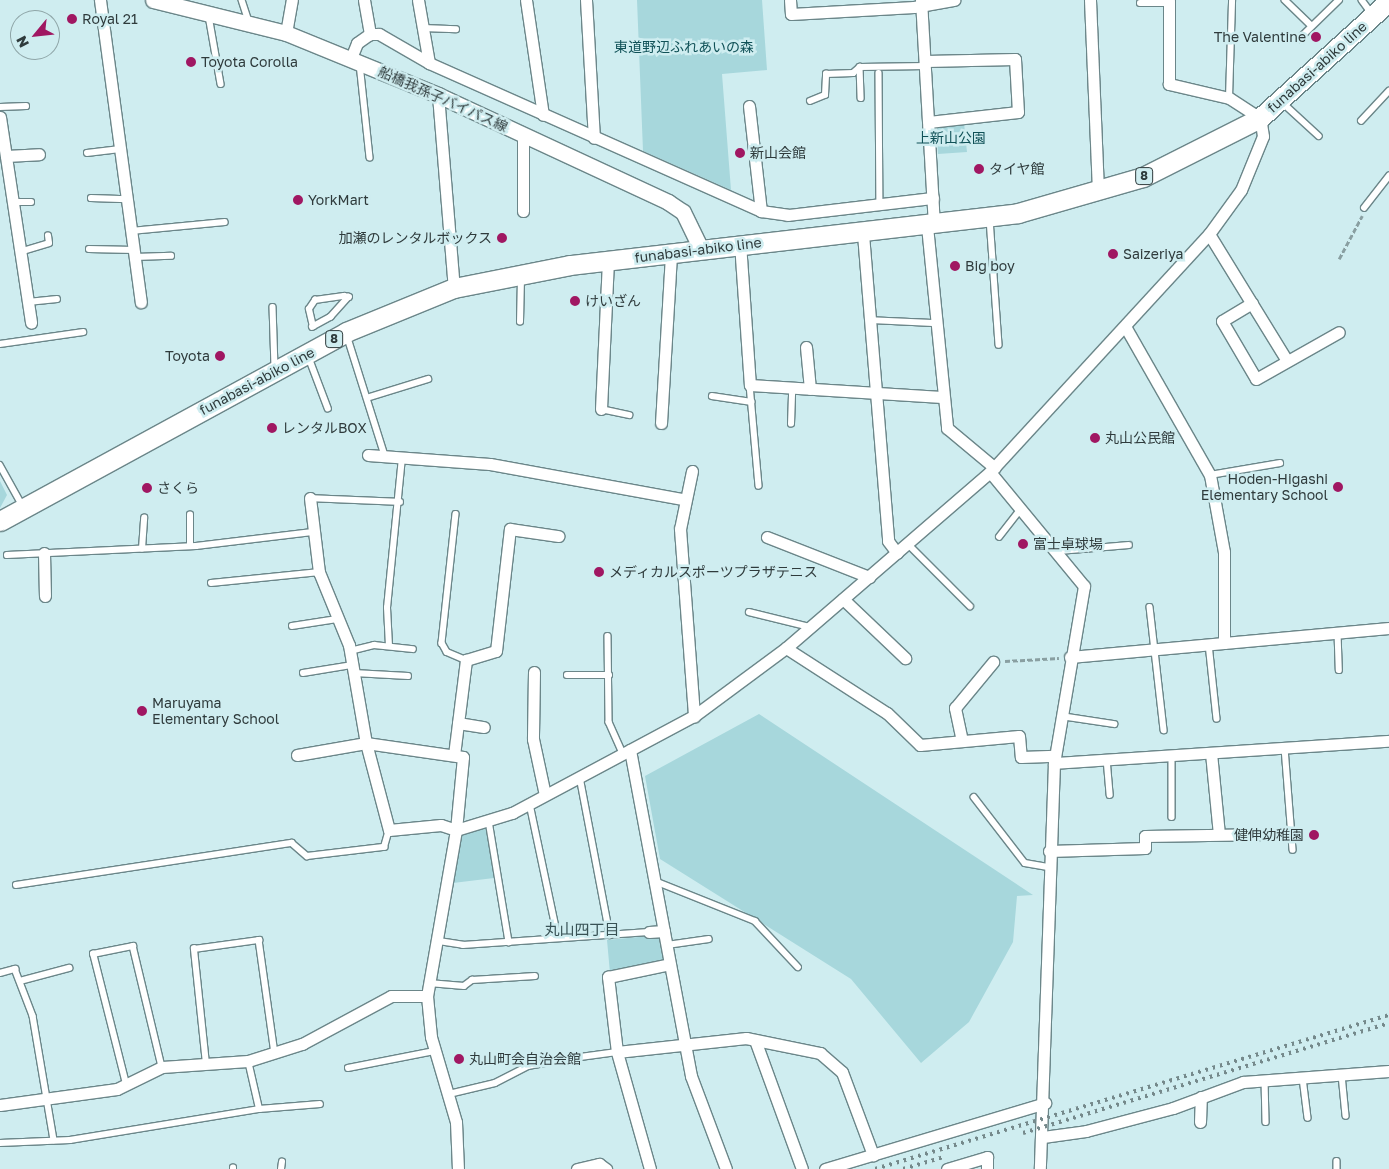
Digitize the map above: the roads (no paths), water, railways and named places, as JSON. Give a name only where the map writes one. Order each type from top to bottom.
[{"type":"main road","name":"funabasi-abiko line","points":[[0,521],[346,332],[454,288],[522,273],[740,243],[863,234],[930,226],[989,217],[1098,193],[1177,162],[1260,118],[1281,102],[1389,1]]},
{"type":"street","points":[[100,0],[141,302]]},
{"type":"street","points":[[286,32],[292,0]]},
{"type":"street","points":[[364,0],[370,34]]},
{"type":"street","points":[[418,0],[429,63]]},
{"type":"street","points":[[526,0],[543,115]]},
{"type":"street","points":[[586,0],[594,138]]},
{"type":"street","points":[[790,0],[791,14],[954,0]]},
{"type":"street","points":[[1090,0],[1098,193]]},
{"type":"street","name":"船橋我孫子バイパス線","points":[[162,1],[286,32],[438,95],[668,202],[682,212],[701,249]]},
{"type":"street","points":[[310,498],[318,572],[350,651],[366,743],[388,830],[441,825],[456,830],[489,821],[530,804],[694,716],[786,648],[992,470],[1126,328],[1209,234],[1252,168],[1263,136],[1260,118],[1229,98],[1169,84],[1169,1]]},
{"type":"street","points":[[921,2],[933,198],[930,226],[935,323],[947,428],[992,470],[1021,509],[1059,551],[1084,586],[1070,657],[1054,760],[1048,867],[1045,1103],[1040,1169]]},
{"type":"street","points":[[355,60],[357,43],[370,34],[379,34],[429,63],[761,211],[788,215],[933,198]]},
{"type":"street","points":[[926,64],[1015,59],[1018,112],[929,122]]},
{"type":"street","points":[[438,95],[454,288]]},
{"type":"street","points":[[748,106],[761,211]]},
{"type":"street","points":[[0,117],[31,323]]},
{"type":"street","points":[[523,135],[523,211]]},
{"type":"street","points":[[6,156],[39,154]]},
{"type":"street","points":[[863,234],[869,320],[878,394],[888,541],[897,553]]},
{"type":"street","points":[[1209,234],[1287,361]]},
{"type":"street","points":[[740,243],[750,385],[942,397]]},
{"type":"street","points":[[661,422],[671,253]]},
{"type":"street","points":[[601,409],[608,261]]},
{"type":"street","points":[[1252,303],[1222,321],[1256,379],[1338,332]]},
{"type":"street","points":[[1126,328],[1210,475],[1224,552],[1224,643]]},
{"type":"street","points":[[806,347],[810,389]]},
{"type":"street","points":[[368,455],[490,464],[683,499]]},
{"type":"street","points":[[692,471],[683,499],[680,529],[694,716]]},
{"type":"street","points":[[454,755],[466,660],[496,651],[510,529],[558,536]]},
{"type":"street","points":[[767,537],[868,577]]},
{"type":"street","points":[[44,553],[45,596]]},
{"type":"street","points":[[843,599],[906,658]]},
{"type":"street","points":[[1070,657],[1389,628]]},
{"type":"street","points":[[786,648],[887,713],[920,745],[1019,736],[1021,757],[1054,760],[1107,759],[1389,742]]},
{"type":"street","points":[[962,741],[955,708],[993,662]]},
{"type":"street","points":[[534,672],[533,740],[545,796]]},
{"type":"street","points":[[458,723],[484,727]]},
{"type":"street","points":[[297,755],[366,743],[462,757],[456,830],[439,941],[426,996],[435,1051],[456,1122],[458,1169]]},
{"type":"street","points":[[626,752],[655,881],[691,1076],[726,1169]]},
{"type":"street","points":[[1211,753],[1219,834]]},
{"type":"street","points":[[1049,851],[1145,848],[1145,836],[1272,834]]},
{"type":"street","points":[[649,932],[664,931]]},
{"type":"street","points":[[650,1169],[617,1052],[608,977],[670,964]]},
{"type":"street","points":[[0,1105],[47,1100],[126,1084],[162,1067],[248,1061],[302,1044],[378,1001],[426,996]]},
{"type":"street","points":[[617,1052],[755,1040],[820,1053],[837,1063],[873,1155]]},
{"type":"street","points":[[755,1040],[802,1169]]},
{"type":"street","points":[[1043,1137],[1086,1132],[1244,1082],[1389,1072]]},
{"type":"street","points":[[1200,1122],[1201,1097]]},
{"type":"street","points":[[825,1169],[1045,1103]]},
{"type":"street","points":[[946,1169],[987,1157],[987,1169]]},
{"type":"street","points":[[577,1169],[599,1164],[606,1169]]},
{"type":"lane","points":[[242,0],[249,22]]},
{"type":"lane","points":[[1229,98],[1232,0]]},
{"type":"lane","points":[[1285,0],[1312,26]]},
{"type":"lane","points":[[1298,40],[1339,0]]},
{"type":"lane","points":[[1362,0],[1373,15]]},
{"type":"lane","points":[[1140,3],[1169,1]]},
{"type":"lane","points":[[208,12],[221,84]]},
{"type":"lane","points":[[423,28],[456,29]]},
{"type":"lane","points":[[355,60],[370,157]]},
{"type":"lane","points":[[810,101],[825,95],[826,74],[853,73],[860,67],[926,64]]},
{"type":"lane","points":[[860,67],[861,98]]},
{"type":"lane","points":[[879,73],[880,204]]},
{"type":"lane","points":[[1362,121],[1389,91]]},
{"type":"lane","points":[[1281,102],[1319,136]]},
{"type":"lane","points":[[0,107],[26,106]]},
{"type":"lane","points":[[87,153],[120,149]]},
{"type":"lane","points":[[1364,208],[1389,176]]},
{"type":"lane","points":[[91,198],[127,199]]},
{"type":"lane","points":[[13,202],[31,202]]},
{"type":"lane","points":[[989,217],[999,346]]},
{"type":"lane","points":[[131,231],[225,222]]},
{"type":"lane","points":[[20,252],[49,243],[48,236]]},
{"type":"lane","points":[[89,249],[171,256]]},
{"type":"lane","points":[[520,322],[522,273]]},
{"type":"lane","points":[[349,297],[313,327],[309,309],[315,300],[349,297]]},
{"type":"lane","points":[[28,302],[57,299]]},
{"type":"lane","points":[[274,307],[275,371]]},
{"type":"lane","points":[[869,320],[935,323]]},
{"type":"lane","points":[[0,344],[83,332]]},
{"type":"lane","points":[[346,332],[384,452]]},
{"type":"lane","points":[[308,354],[328,408]]},
{"type":"lane","points":[[367,398],[428,379]]},
{"type":"lane","points":[[750,385],[759,486]]},
{"type":"lane","points":[[791,424],[792,388]]},
{"type":"lane","points":[[712,396],[752,402]]},
{"type":"lane","points":[[601,409],[629,415]]},
{"type":"lane","points":[[389,646],[387,608],[400,502],[402,458]]},
{"type":"lane","points":[[1210,475],[1280,463]]},
{"type":"lane","points":[[0,465],[20,501]]},
{"type":"lane","points":[[310,498],[400,502]]},
{"type":"lane","points":[[999,537],[1021,509]]},
{"type":"lane","points":[[456,514],[442,643],[447,652],[466,660]]},
{"type":"lane","points":[[190,515],[190,546]]},
{"type":"lane","points":[[142,549],[144,518]]},
{"type":"lane","points":[[7,555],[190,546],[314,532]]},
{"type":"lane","points":[[908,544],[970,606]]},
{"type":"lane","points":[[1059,551],[1129,545]]},
{"type":"lane","points":[[211,584],[318,572]]},
{"type":"lane","points":[[1150,607],[1153,649],[1164,730]]},
{"type":"lane","points":[[749,612],[810,627]]},
{"type":"lane","points":[[292,626],[338,618]]},
{"type":"lane","points":[[1338,633],[1338,670]]},
{"type":"lane","points":[[608,636],[609,722],[626,752]]},
{"type":"lane","points":[[1209,644],[1217,719]]},
{"type":"lane","points":[[350,651],[389,646],[413,649]]},
{"type":"lane","points":[[303,673],[353,669],[408,676]]},
{"type":"lane","points":[[567,675],[609,675]]},
{"type":"lane","points":[[1061,716],[1114,724]]},
{"type":"lane","points":[[1285,748],[1292,850]]},
{"type":"lane","points":[[1172,755],[1172,817]]},
{"type":"lane","points":[[1107,759],[1110,795]]},
{"type":"lane","points":[[580,777],[610,935]]},
{"type":"lane","points":[[974,797],[1025,863],[1048,867]]},
{"type":"lane","points":[[530,804],[558,937]]},
{"type":"lane","points":[[489,821],[509,942]]},
{"type":"lane","points":[[16,885],[292,843],[307,856],[384,847],[388,830]]},
{"type":"lane","points":[[655,881],[755,921],[798,967]]},
{"type":"lane","points":[[439,941],[509,942],[649,932]]},
{"type":"lane","points":[[667,945],[709,938]]},
{"type":"lane","points":[[206,1064],[194,949],[259,940],[275,1054]]},
{"type":"lane","points":[[126,1084],[93,954],[134,946],[162,1067]]},
{"type":"lane","points":[[20,981],[69,968]]},
{"type":"lane","points":[[0,973],[15,969],[33,1016],[54,1140]]},
{"type":"lane","points":[[429,982],[464,986],[472,980],[535,976]]},
{"type":"lane","points":[[348,1068],[435,1051]]},
{"type":"lane","points":[[573,1058],[617,1052]]},
{"type":"lane","points":[[449,1094],[495,1083],[528,1066],[561,1060]]},
{"type":"lane","points":[[248,1061],[259,1109]]},
{"type":"lane","points":[[1342,1075],[1346,1116]]},
{"type":"lane","points":[[1303,1078],[1308,1118]]},
{"type":"lane","points":[[1265,1080],[1266,1122]]},
{"type":"lane","points":[[0,1143],[54,1140],[259,1109],[320,1104]]},
{"type":"lane","points":[[1337,1161],[1337,1169]]},
{"type":"lane","points":[[281,1169],[282,1162]]},
{"type":"railway","points":[[875,1169],[1389,1015]]},
{"type":"railway","points":[[1023,1133],[1389,1023]]},
{"type":"railway","points":[[903,1169],[944,1157]]},
{"type":"place","name":"Royal 21","points":[[72,19]]},
{"type":"place","name":"The Valentine","points":[[1316,37]]},
{"type":"place","name":"Toyota Corolla","points":[[191,62]]},
{"type":"place","name":"新山会館","points":[[740,153]]},
{"type":"place","name":"タイヤ館","points":[[979,169]]},
{"type":"place","name":"YorkMart","points":[[298,200]]},
{"type":"place","name":"加瀬のレンタルボックス","points":[[502,238]]},
{"type":"place","name":"Saizeriya","points":[[1113,254]]},
{"type":"place","name":"Big boy","points":[[955,266]]},
{"type":"place","name":"けいざん","points":[[575,301]]},
{"type":"place","name":"Toyota","points":[[220,356]]},
{"type":"place","name":"レンタルBOX","points":[[272,428]]},
{"type":"place","name":"丸山公民館","points":[[1095,438]]},
{"type":"place","name":"Hoden-Higashi Elementary School","points":[[1338,487]]},
{"type":"place","name":"さくら","points":[[147,488]]},
{"type":"place","name":"富士卓球場","points":[[1023,544]]},
{"type":"place","name":"メディカルスポーツプラザテニス","points":[[599,572]]},
{"type":"place","name":"Maruyama Elementary School","points":[[142,711]]},
{"type":"place","name":"健伸幼稚園","points":[[1314,835]]},
{"type":"place","name":"丸山町会自治会館","points":[[459,1059]]},
{"type":"district","name":"丸山四丁目","points":[[582,930]]},
{"type":"park label","name":"東道野辺ふれあいの森","points":[[684,47]]},
{"type":"park label","name":"上新山公園","points":[[951,138]]}]
